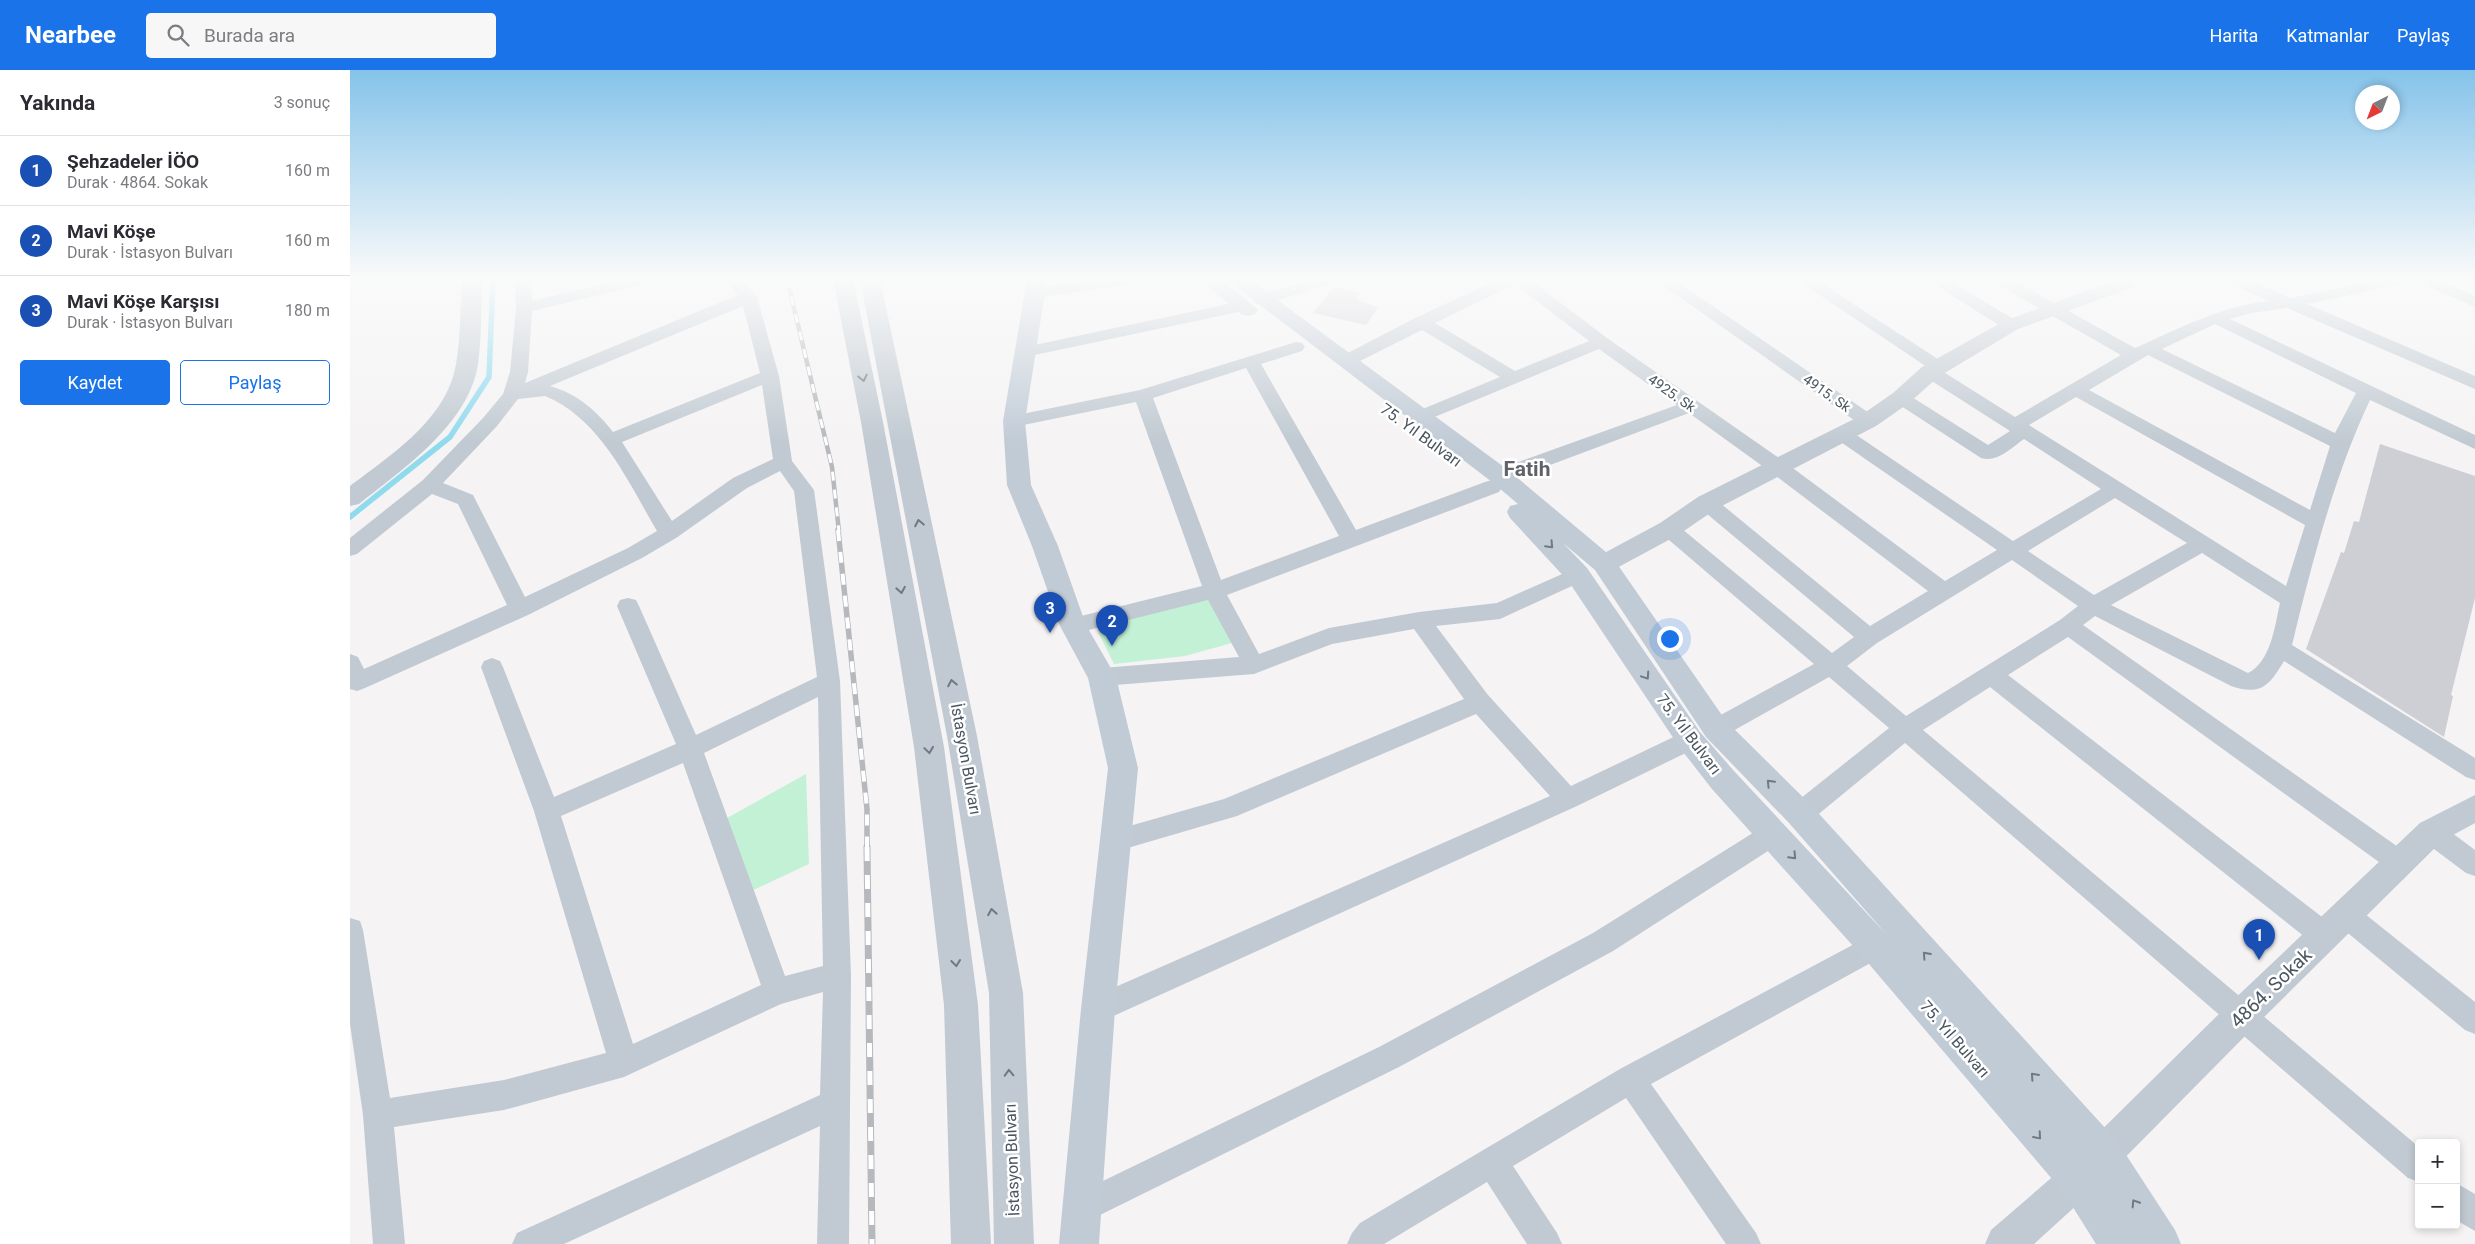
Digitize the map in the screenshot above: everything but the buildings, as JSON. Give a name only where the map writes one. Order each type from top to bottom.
[{"type":"main road","points":[[1028,334],[1014,421],[1019,485],[1045,546],[1073,626],[1102,678],[1123,768],[1098,1009],[1082,1234]]},
{"type":"main road","name":"75. Yıl Bulvarı","points":[[1284,334],[1296,347],[1496,482],[1604,564],[1716,729],[1800,814],[2104,1154],[2161,1244]]},
{"type":"main road","name":"75. Yıl Bulvarı","points":[[1304,334],[1420,416],[1496,482],[1578,575],[1690,740],[1875,946],[2076,1180],[2119,1244]]},
{"type":"street","points":[[350,498],[408,454],[451,407],[467,365],[469,334]]},
{"type":"street","points":[[350,549],[430,485],[490,422],[512,395],[519,372],[522,334]]},
{"type":"street","points":[[512,395],[660,334]]},
{"type":"street","points":[[759,334],[770,376],[783,462],[804,490],[829,681],[837,975],[833,1244]]},
{"type":"street","points":[[854,334],[872,422],[929,747],[961,1005],[971,1244]]},
{"type":"street","name":"İstasyon Bulvarı","points":[[881,334],[962,736],[1006,993],[1014,1244]]},
{"type":"street","points":[[1025,352],[1096,334]]},
{"type":"street","points":[[1346,362],[1399,334]]},
{"type":"street","points":[[1441,334],[1514,378]]},
{"type":"street","name":"4925. Sk","points":[[1590,334],[1780,468],[1944,592]]},
{"type":"street","name":"4915. Sk","points":[[1741,334],[1868,421]]},
{"type":"street","points":[[1882,334],[2020,428],[2292,600]]},
{"type":"street","points":[[1604,564],[1669,529],[1707,503],[1780,468],[1868,421],[1901,398],[1934,370],[1996,334]]},
{"type":"street","points":[[2104,334],[2340,443]]},
{"type":"street","points":[[1901,398],[1988,454],[2020,428],[2076,390],[2140,352],[2180,334]]},
{"type":"street","points":[[2247,334],[2475,443]]},
{"type":"street","points":[[2360,334],[2475,384]]},
{"type":"street","points":[[1420,416],[1601,342]]},
{"type":"street","points":[[1014,421],[1143,396],[1252,363],[1296,347]]},
{"type":"street","points":[[1252,363],[1351,540]]},
{"type":"street","points":[[612,439],[770,376]]},
{"type":"street","points":[[2076,390],[2316,522]]},
{"type":"street","points":[[1842,434],[2093,605],[2239,680],[2250,682],[2263,676],[2280,648],[2292,600],[2340,443],[2366,390]]},
{"type":"street","points":[[512,395],[547,391],[571,401],[612,439],[669,533]]},
{"type":"street","points":[[1143,396],[1214,591],[1254,665]]},
{"type":"street","points":[[1073,626],[1214,591],[1351,540],[1691,406]]},
{"type":"street","points":[[350,663],[357,682],[520,609],[635,553],[669,533],[740,482],[783,462]]},
{"type":"street","points":[[430,485],[466,500],[520,609]]},
{"type":"street","points":[[1716,729],[1832,665],[1869,637],[2115,489]]},
{"type":"street","points":[[1707,503],[1869,637]]},
{"type":"street","points":[[1669,529],[1832,665],[2240,1017],[2415,1164]]},
{"type":"street","points":[[1800,814],[1906,728],[2068,626],[2093,605],[2202,544]]},
{"type":"street","points":[[1102,678],[1254,665],[1329,636],[1419,620],[1500,611],[1578,575]]},
{"type":"street","points":[[628,606],[690,750],[777,992]]},
{"type":"street","points":[[1419,620],[1480,702],[1568,799]]},
{"type":"street","points":[[2068,626],[2399,862]]},
{"type":"street","points":[[2280,648],[2475,770]]},
{"type":"street","points":[[492,667],[547,811],[624,1063]]},
{"type":"street","points":[[1990,674],[2335,925],[2475,1020]]},
{"type":"street","points":[[547,811],[690,750],[829,681]]},
{"type":"street","points":[[1114,841],[1228,808],[1480,702]]},
{"type":"street","points":[[1098,1009],[1568,799],[1690,740]]},
{"type":"street","name":"4864. Sokak","points":[[2005,1244],[2104,1154],[2240,1017],[2431,832],[2475,808]]},
{"type":"street","points":[[2431,832],[2475,865]]},
{"type":"street","points":[[1082,1234],[1389,1057],[1604,942],[1773,834]]},
{"type":"street","points":[[351,941],[378,1114],[388,1244]]},
{"type":"street","points":[[1363,1244],[1371,1234],[1630,1079],[1875,946]]},
{"type":"street","points":[[378,1114],[504,1095],[624,1063],[777,992],[837,975]]},
{"type":"street","points":[[1630,1079],[1745,1244]]},
{"type":"street","points":[[528,1244],[836,1103]]},
{"type":"street","points":[[1492,1161],[1546,1244]]},
{"type":"street","points":[[2460,1202],[2475,1214]]},
{"type":"green space","points":[[1213,593],[1232,643],[1185,656],[1114,664],[1098,632],[1106,620]]},
{"type":"green space","points":[[806,774],[809,864],[745,894],[720,822]]},
{"type":"waterway","points":[[350,517],[450,437],[489,377],[491,334]]},
{"type":"railway","points":[[800,334],[832,467],[839,532]]},
{"type":"railway","points":[[838,530],[867,809],[867,847]]},
{"type":"railway","points":[[867,847],[872,1244]]},
{"type":"place","name":"Mavi Köşe Karşısı","points":[[1050,633]]},
{"type":"place","name":"Mavi Köşe","points":[[1112,646]]},
{"type":"place","name":"Şehzadeler İÖO","points":[[2259,960]]},
{"type":"district","name":"Fatih","points":[[1527,469]]}]
